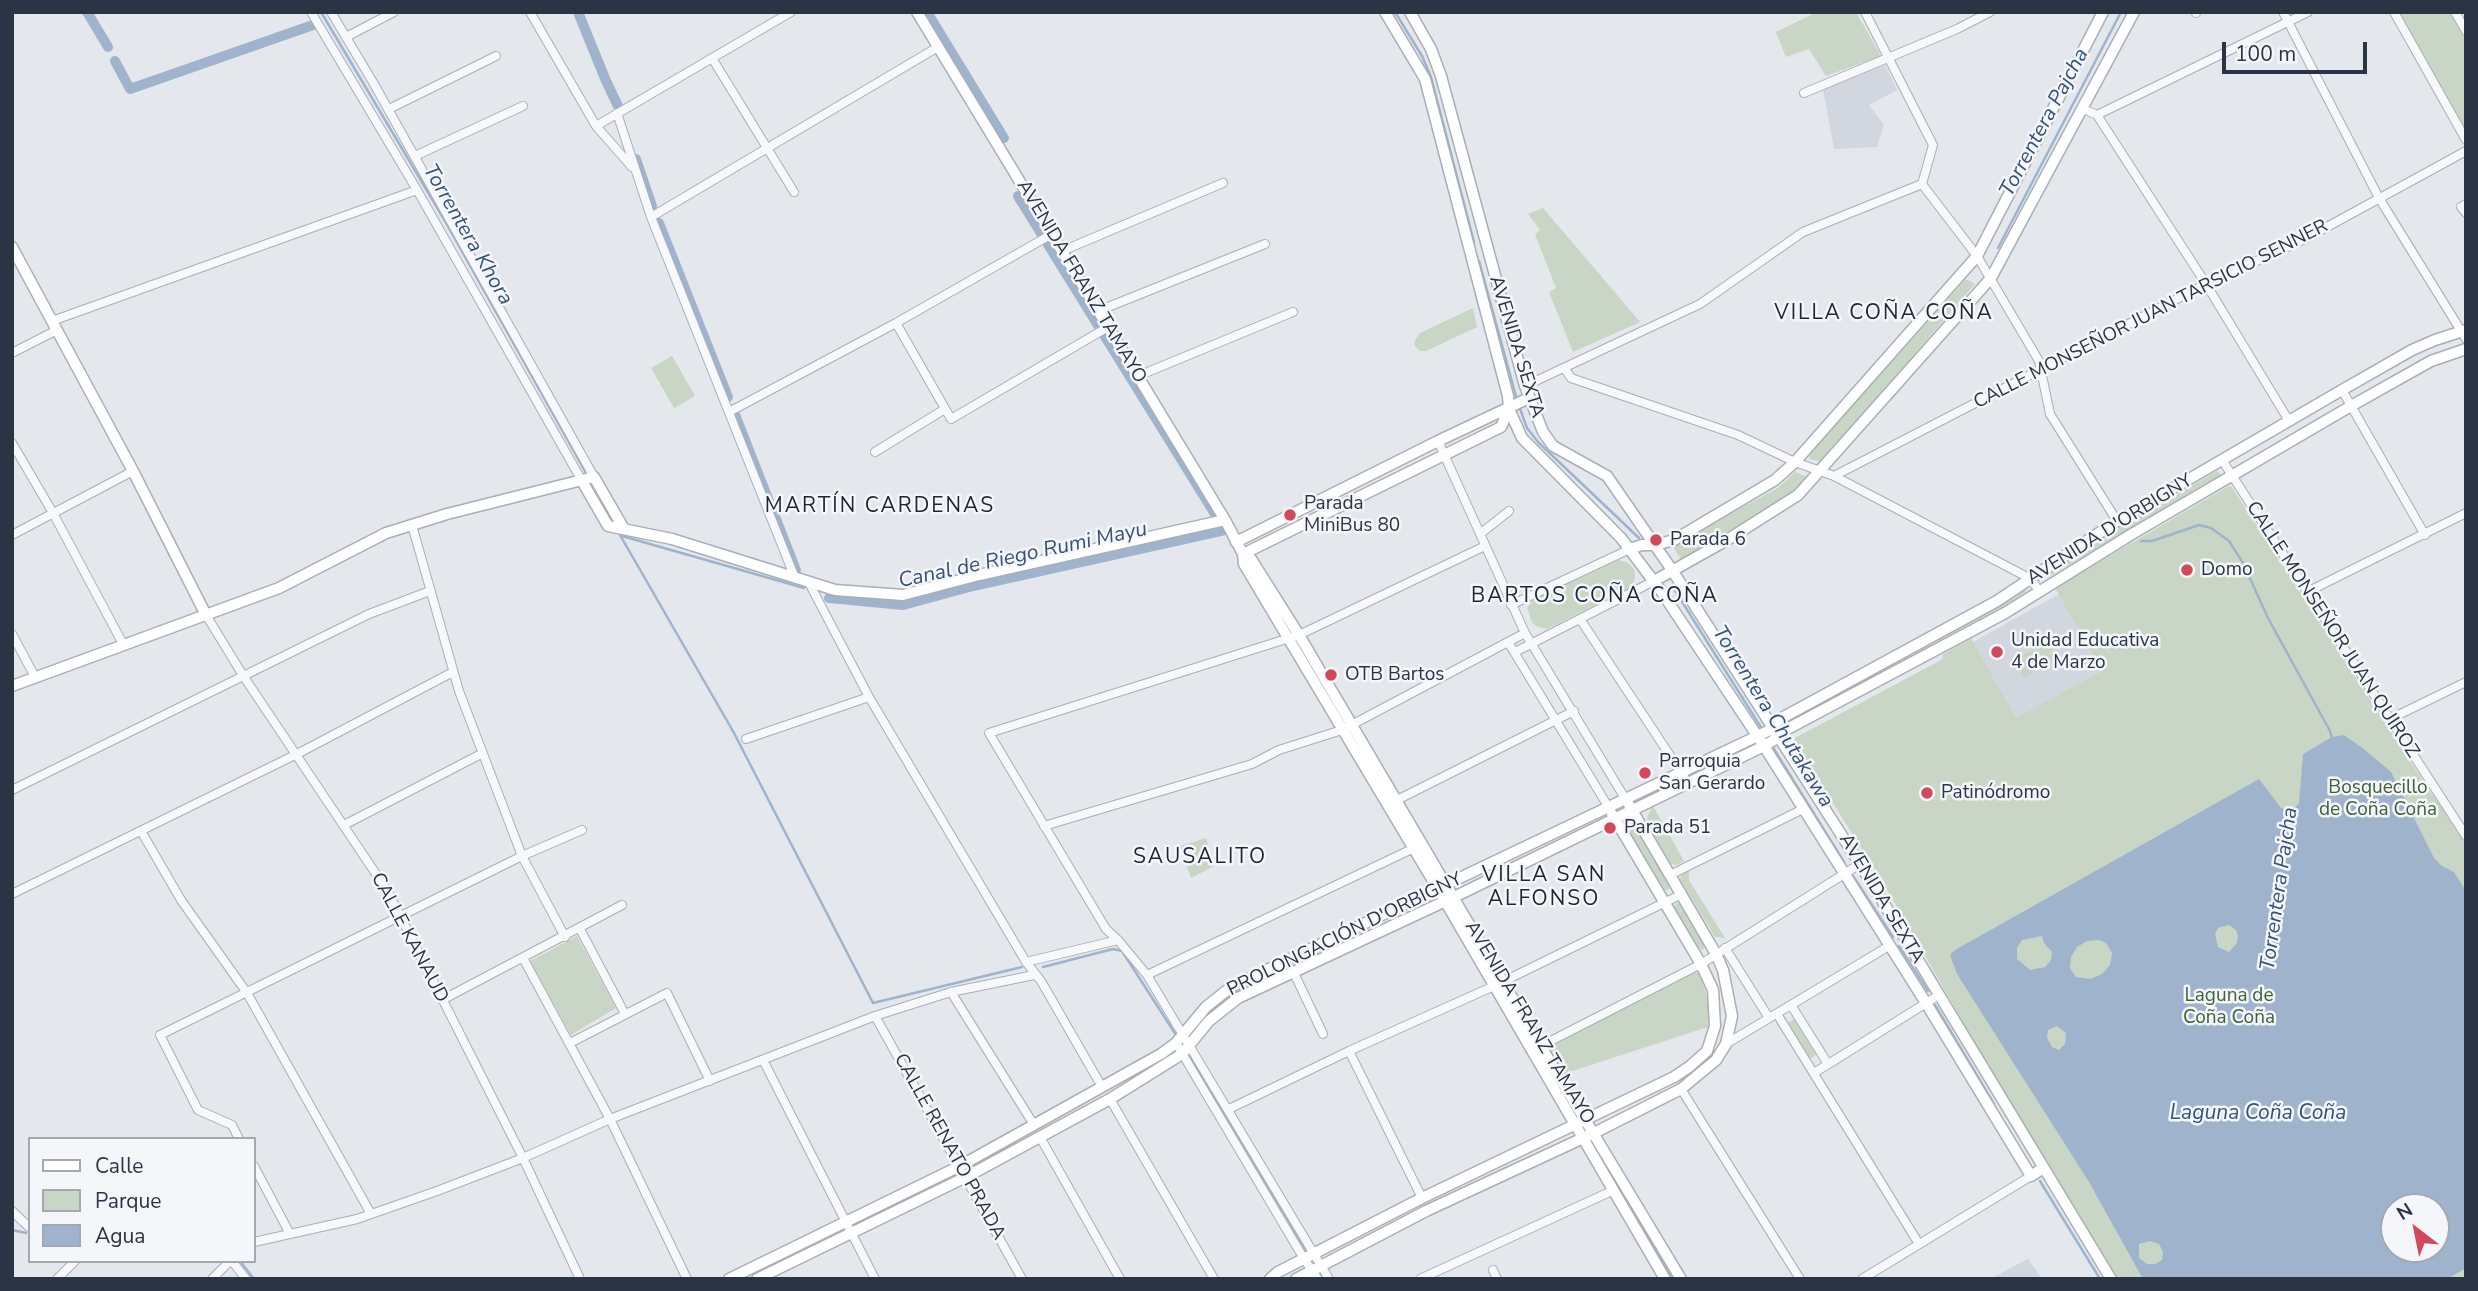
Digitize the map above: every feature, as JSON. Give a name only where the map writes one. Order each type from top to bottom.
[{"type":"main road","name":"AVENIDA FRANZ TAMAYO","points":[[917,12],[1225,520],[1242,554],[1251,559],[1412,849],[1443,888]]},
{"type":"main road","name":"AVENIDA SEXTA","points":[[1385,12],[1425,79],[1475,247],[1525,386],[1518,404],[1522,438],[1663,576],[1932,999],[2043,1168],[2111,1279]]},
{"type":"main road","name":"AVENIDA SEXTA","points":[[1410,12],[1431,48],[1441,76],[1508,396],[1536,420],[1553,446],[1607,476],[1655,545],[1663,576],[1767,737],[1803,809],[1851,869],[1889,946],[1932,999],[2031,1176]]},
{"type":"main road","points":[[1636,547],[1674,540],[1775,481],[1795,462],[1977,256],[2102,12]]},
{"type":"main road","points":[[1663,576],[1798,495],[1991,278],[2134,12]]},
{"type":"main road","points":[[12,247],[133,471],[206,615]]},
{"type":"main road","name":"AVENIDA D'ORBIGNY","points":[[1767,737],[1780,719],[1997,601],[2117,521],[2342,390],[2412,350],[2435,340],[2464,334]]},
{"type":"main road","name":"AVENIDA D'ORBIGNY","points":[[1767,737],[2005,613],[2351,406],[2431,361],[2466,349]]},
{"type":"main road","points":[[1236,542],[1518,404]]},
{"type":"main road","points":[[1242,554],[1501,427],[1518,404]]},
{"type":"main road","points":[[12,686],[279,588],[386,533],[447,514],[593,477],[624,530]]},
{"type":"main road","points":[[582,481],[608,527],[672,539],[835,590],[903,595],[979,575],[1225,520]]},
{"type":"main road","name":"AVENIDA FRANZ TAMAYO","points":[[1347,728],[1397,800],[1443,888],[1536,1048],[1681,1279]]},
{"type":"main road","name":"PROLONGACIÓN D'ORBIGNY","points":[[757,1279],[966,1177],[1110,1099],[1185,1049],[1227,1004],[1450,899],[1611,813],[1767,737]]},
{"type":"main road","points":[[1296,1279],[1317,1271],[1426,1211],[1681,1089],[1716,1060],[1727,1044],[1732,1016],[1721,951],[1670,875],[1629,804]]},
{"type":"main road","points":[[1270,1279],[1422,1198],[1674,1077],[1707,1051],[1715,1026],[1713,990],[1701,964],[1611,813]]},
{"type":"main road","name":"PROLONGACIÓN D'ORBIGNY","points":[[729,1279],[960,1166],[1102,1087],[1179,1038],[1206,1007],[1231,988],[1443,888],[1611,813]]},
{"type":"main road","name":"AVENIDA FRANZ TAMAYO","points":[[1589,1135],[1614,1190],[1665,1279]]},
{"type":"main road","points":[[2031,1176],[2043,1168]]},
{"type":"street","points":[[311,12],[417,190],[582,481]]},
{"type":"street","points":[[331,12],[415,156],[593,477]]},
{"type":"street","points":[[346,37],[394,12]]},
{"type":"street","points":[[530,12],[596,126],[636,171]]},
{"type":"street","points":[[596,126],[791,12]]},
{"type":"street","points":[[1865,12],[1933,145],[1922,184]]},
{"type":"street","points":[[1804,93],[1890,58],[1990,12]]},
{"type":"street","points":[[2283,12],[2379,198],[2464,334]]},
{"type":"street","points":[[2097,114],[2308,12]]},
{"type":"street","points":[[2394,12],[2466,140]]},
{"type":"street","points":[[2455,12],[2466,31]]},
{"type":"street","points":[[651,217],[938,47]]},
{"type":"street","points":[[388,109],[496,56]]},
{"type":"street","points":[[712,58],[794,192]]},
{"type":"street","points":[[415,156],[523,106]]},
{"type":"street","points":[[2083,109],[2097,114],[2206,284],[2289,421]]},
{"type":"street","points":[[617,113],[651,217],[795,578]]},
{"type":"street","name":"CALLE MONSEÑOR JUAN TARSICIO SENNER","points":[[1834,476],[2206,284],[2305,239],[2466,151]]},
{"type":"street","points":[[1062,251],[1223,183]]},
{"type":"street","points":[[1922,184],[1991,278],[2039,361],[2050,414],[2117,521]]},
{"type":"street","points":[[1525,386],[1700,304],[1803,232],[1922,184]]},
{"type":"street","points":[[12,354],[54,325],[417,190]]},
{"type":"street","points":[[729,412],[896,323],[1052,234]]},
{"type":"street","points":[[1098,311],[1265,244]]},
{"type":"street","points":[[1138,376],[1293,312]]},
{"type":"street","points":[[896,323],[951,419],[1103,330],[1107,325]]},
{"type":"street","points":[[1565,369],[1572,378],[1738,435],[1795,462],[1834,476],[2031,579],[2039,591]]},
{"type":"street","points":[[2342,390],[2425,535]]},
{"type":"street","points":[[875,452],[945,409]]},
{"type":"street","points":[[1438,441],[1525,633],[1629,804]]},
{"type":"street","points":[[12,443],[124,644]]},
{"type":"street","name":"CALLE MONSEÑOR JUAN QUIROZ","points":[[2222,460],[2466,836]]},
{"type":"street","points":[[12,535],[133,471]]},
{"type":"street","points":[[1480,534],[1509,511]]},
{"type":"street","points":[[2307,592],[2466,513]]},
{"type":"street","points":[[412,525],[453,672],[482,753],[522,856],[565,937]]},
{"type":"street","points":[[1309,1257],[1185,1049],[1147,975],[1106,929],[989,733],[1294,637],[1485,546]]},
{"type":"street","points":[[1511,605],[1636,547]]},
{"type":"street","points":[[1515,652],[1663,576]]},
{"type":"street","points":[[808,581],[869,697],[1102,1087]]},
{"type":"street","points":[[12,790],[369,614],[429,591]]},
{"type":"street","name":"CALLE KANAUD","points":[[206,615],[244,677],[388,892],[523,1158],[580,1279]]},
{"type":"street","points":[[1580,619],[1685,778]]},
{"type":"street","points":[[1044,826],[1252,764],[1279,750],[1347,728],[1525,633]]},
{"type":"street","points":[[12,634],[35,677]]},
{"type":"street","points":[[1508,642],[1611,813]]},
{"type":"street","points":[[12,894],[297,754],[453,672]]},
{"type":"street","points":[[2390,719],[2466,682]]},
{"type":"street","points":[[746,739],[869,697]]},
{"type":"street","points":[[1397,800],[1574,711]]},
{"type":"street","points":[[344,825],[482,753]]},
{"type":"street","points":[[1670,875],[1803,809]]},
{"type":"street","points":[[238,1137],[232,1125],[198,1110],[160,1035],[522,856],[582,830]]},
{"type":"street","points":[[141,831],[181,900],[247,993],[371,1214]]},
{"type":"street","points":[[1147,975],[1412,849]]},
{"type":"street","points":[[1536,1048],[1701,964],[1851,869]]},
{"type":"street","points":[[1228,1109],[1499,984],[1682,894]]},
{"type":"street","points":[[443,1000],[622,905]]},
{"type":"street","points":[[580,929],[625,1014]]},
{"type":"street","points":[[1026,962],[1118,940]]},
{"type":"street","points":[[1727,1044],[1889,946]]},
{"type":"street","points":[[1721,951],[1814,1073],[1919,1244]]},
{"type":"street","points":[[523,958],[610,1119],[687,1279]]},
{"type":"street","points":[[1293,971],[1323,1034]]},
{"type":"street","points":[[256,1242],[371,1214],[523,1158],[610,1119],[875,1016],[951,992],[1034,975]]},
{"type":"street","points":[[951,992],[1034,1125]]},
{"type":"street","points":[[569,1043],[667,993],[709,1081]]},
{"type":"street","points":[[1814,1073],[1932,999]]},
{"type":"street","points":[[1791,1005],[1828,1064]]},
{"type":"street","name":"CALLE RENATO PRADA","points":[[875,1016],[1022,1279]]},
{"type":"street","points":[[1185,1049],[1228,1109],[1317,1271],[1329,1279]]},
{"type":"street","points":[[1349,1051],[1422,1198]]},
{"type":"street","points":[[763,1060],[875,1279]]},
{"type":"street","points":[[1681,1089],[1800,1279]]},
{"type":"street","points":[[1110,1099],[1214,1279]]},
{"type":"street","points":[[1040,1136],[1120,1279]]},
{"type":"street","points":[[256,1170],[290,1234]]},
{"type":"street","points":[[1862,1279],[2031,1176]]},
{"type":"street","points":[[1420,1279],[1614,1190]]},
{"type":"street","points":[[12,1211],[28,1226]]},
{"type":"street","points":[[57,1279],[69,1263]]},
{"type":"street","points":[[212,1279],[229,1263]]},
{"type":"street","points":[[233,1263],[246,1279]]},
{"type":"shaded area","points":[[1885,65],[1897,90],[1869,105],[1884,125],[1877,147],[1834,149],[1823,89]]},
{"type":"shaded area","points":[[2059,594],[2102,671],[2016,719],[1973,642]]},
{"type":"shaded area","points":[[2028,1259],[2042,1279],[1990,1279]]},
{"type":"green space","points":[[1817,12],[1856,12],[1881,56],[1826,76],[1809,49],[1786,57],[1776,32]]},
{"type":"green space","points":[[2398,12],[2452,12],[2466,36],[2466,133]]},
{"type":"green space","points":[[1543,208],[1640,322],[1573,352],[1549,292],[1556,288],[1535,234],[1540,230],[1528,214]]},
{"type":"green space","points":[[1966,279],[1975,284],[1821,462],[1809,459],[1811,452]]},
{"type":"green space","points":[[1473,308],[1477,327],[1426,351],[1420,351],[1415,346],[1414,342],[1420,333]]},
{"type":"green space","points":[[672,356],[695,396],[674,408],[651,368]]},
{"type":"green space","points":[[2217,471],[2221,475],[2047,578],[2046,576],[2124,525]]},
{"type":"green space","points":[[1795,472],[1807,477],[1786,499],[1681,559],[1672,545],[1778,488]]},
{"type":"green space","name":"Laguna de Coña Coña","points":[[2231,486],[2431,793],[2449,813],[2446,814],[2458,833],[2463,833],[2466,839],[2466,1279],[2118,1279],[2017,1116],[1881,879],[1794,742],[1795,738],[1943,659],[1942,655],[1971,638],[2016,718],[2102,671],[2055,588]]},
{"type":"green space","points":[[1618,560],[1627,562],[1634,569],[1635,578],[1631,587],[1547,629],[1532,622],[1527,608],[1533,600]]},
{"type":"green space","points":[[2025,590],[2026,592],[2004,606],[1782,725],[1781,723]]},
{"type":"green space","points":[[2047,642],[2057,660],[2024,678],[2014,660]]},
{"type":"green space","points":[[1653,806],[1684,861],[1677,865],[1671,864],[1648,826],[1647,817]]},
{"type":"green space","points":[[1628,821],[1634,822],[1670,884],[1668,890],[1661,890],[1624,827]]},
{"type":"green space","points":[[1206,838],[1214,866],[1191,878],[1180,846]]},
{"type":"green space","points":[[1689,870],[1689,880],[1725,938],[1715,937],[1680,880],[1682,874]]},
{"type":"green space","points":[[1677,903],[1683,905],[1706,944],[1703,950],[1698,948],[1673,908]]},
{"type":"green space","points":[[577,936],[616,1008],[571,1035],[530,961]]},
{"type":"green space","points":[[1695,972],[1700,974],[1708,1001],[1708,1027],[1563,1074],[1551,1054],[1551,1044]]},
{"type":"green space","points":[[1794,1019],[1816,1055],[1810,1059],[1788,1023]]},
{"type":"water","name":"Laguna Coña Coña","points":[[2344,735],[2364,749],[2391,772],[2434,858],[2454,872],[2466,891],[2466,1268],[2447,1279],[2143,1279],[2089,1182],[1957,974],[1950,955],[2259,779],[2281,808],[2292,811],[2299,803],[2303,754],[2332,737]],"holes":[[[2229,925],[2236,930],[2238,936],[2237,943],[2229,952],[2218,947],[2215,934],[2218,928]],[[2042,936],[2052,952],[2051,960],[2045,967],[2030,970],[2017,959],[2017,948],[2022,940]],[[2099,940],[2106,943],[2112,953],[2110,965],[2102,974],[2090,979],[2076,977],[2070,968],[2071,957],[2077,947],[2087,941]],[[2057,1026],[2066,1033],[2065,1044],[2059,1050],[2052,1047],[2047,1038],[2048,1030]],[[2150,1241],[2159,1244],[2163,1252],[2162,1260],[2147,1264],[2139,1258],[2139,1244]]]},
{"type":"waterway","points":[[87,12],[108,47]]},
{"type":"waterway","name":"Torrentera Khora","points":[[321,12],[445,221],[586,473]]},
{"type":"waterway","name":"Canal de Riego Rumi Mayu","points":[[578,12],[618,106]]},
{"type":"waterway","points":[[927,12],[1004,138]]},
{"type":"waterway","name":"Torrentera Chutakawa","points":[[1395,12],[1422,56],[1431,77],[1474,242]]},
{"type":"waterway","name":"Torrentera Pajcha","points":[[1998,248],[2121,12]]},
{"type":"waterway","points":[[115,61],[130,89],[316,24]]},
{"type":"waterway","name":"Canal de Riego Rumi Mayu","points":[[636,159],[652,206]]},
{"type":"waterway","name":"Canal de Riego Rumi Mayu","points":[[829,598],[903,605],[973,586],[1225,530],[1018,196]]},
{"type":"waterway","name":"Canal de Riego Rumi Mayu","points":[[659,223],[728,397]]},
{"type":"waterway","name":"Torrentera Chutakawa","points":[[1479,261],[1517,400]]},
{"type":"waterway","name":"Torrentera Chutakawa","points":[[1519,406],[1527,428],[1538,442],[1639,538]]},
{"type":"waterway","name":"Canal de Riego Rumi Mayu","points":[[734,412],[796,570]]},
{"type":"waterway","name":"Torrentera Khora","points":[[591,483],[614,522]]},
{"type":"waterway","name":"Torrentera Pajcha","points":[[2141,541],[2152,541],[2199,525],[2211,528],[2229,541],[2243,563],[2268,618],[2332,738]]},
{"type":"waterway","points":[[620,535],[734,733],[873,1003],[1022,967]]},
{"type":"waterway","name":"Torrentera Khora","points":[[622,536],[804,588]]},
{"type":"waterway","name":"Torrentera Chutakawa","points":[[1674,589],[1762,729]]},
{"type":"waterway","name":"Torrentera Khora","points":[[1298,644],[1303,653]]},
{"type":"waterway","name":"Torrentera Chutakawa","points":[[1772,746],[1844,862]]},
{"type":"waterway","name":"Torrentera Chutakawa","points":[[1853,876],[1893,937]]},
{"type":"waterway","name":"Torrentera Chutakawa","points":[[1899,946],[1928,991]]},
{"type":"waterway","points":[[1043,967],[1113,949],[1122,951],[1176,1035]]},
{"type":"waterway","name":"Torrentera Chutakawa","points":[[1935,1005],[1994,1104]]},
{"type":"waterway","points":[[1189,1055],[1306,1250]]},
{"type":"waterway","points":[[1593,1143],[1672,1279]]},
{"type":"waterway","name":"Torrentera Chutakawa","points":[[2040,1181],[2100,1279]]},
{"type":"waterway","points":[[12,1230],[26,1233]]},
{"type":"waterway","points":[[242,1263],[254,1279]]},
{"type":"place","name":"Parada MiniBus 80","points":[[1290,515]]},
{"type":"place","name":"Parada 6","points":[[1656,540]]},
{"type":"place","name":"Domo","points":[[2187,570]]},
{"type":"place","name":"Unidad Educativa 4 de Marzo","points":[[1997,652]]},
{"type":"place","name":"OTB Bartos","points":[[1331,675]]},
{"type":"place","name":"Parroquia San Gerardo","points":[[1645,773]]},
{"type":"place","name":"Patinódromo","points":[[1927,793]]},
{"type":"place","name":"Parada 51","points":[[1610,828]]},
{"type":"district","name":"VILLA COÑA COÑA","points":[[1884,314]]},
{"type":"district","name":"MARTÍN CARDENAS","points":[[880,507]]},
{"type":"district","name":"BARTOS COÑA COÑA","points":[[1595,597]]},
{"type":"district","name":"SAUSALITO","points":[[1200,858]]},
{"type":"district","name":"VILLA SAN ALFONSO","points":[[1544,888]]},
{"type":"park label","name":"Bosquecillo de Coña Coña","points":[[2378,799]]}]
